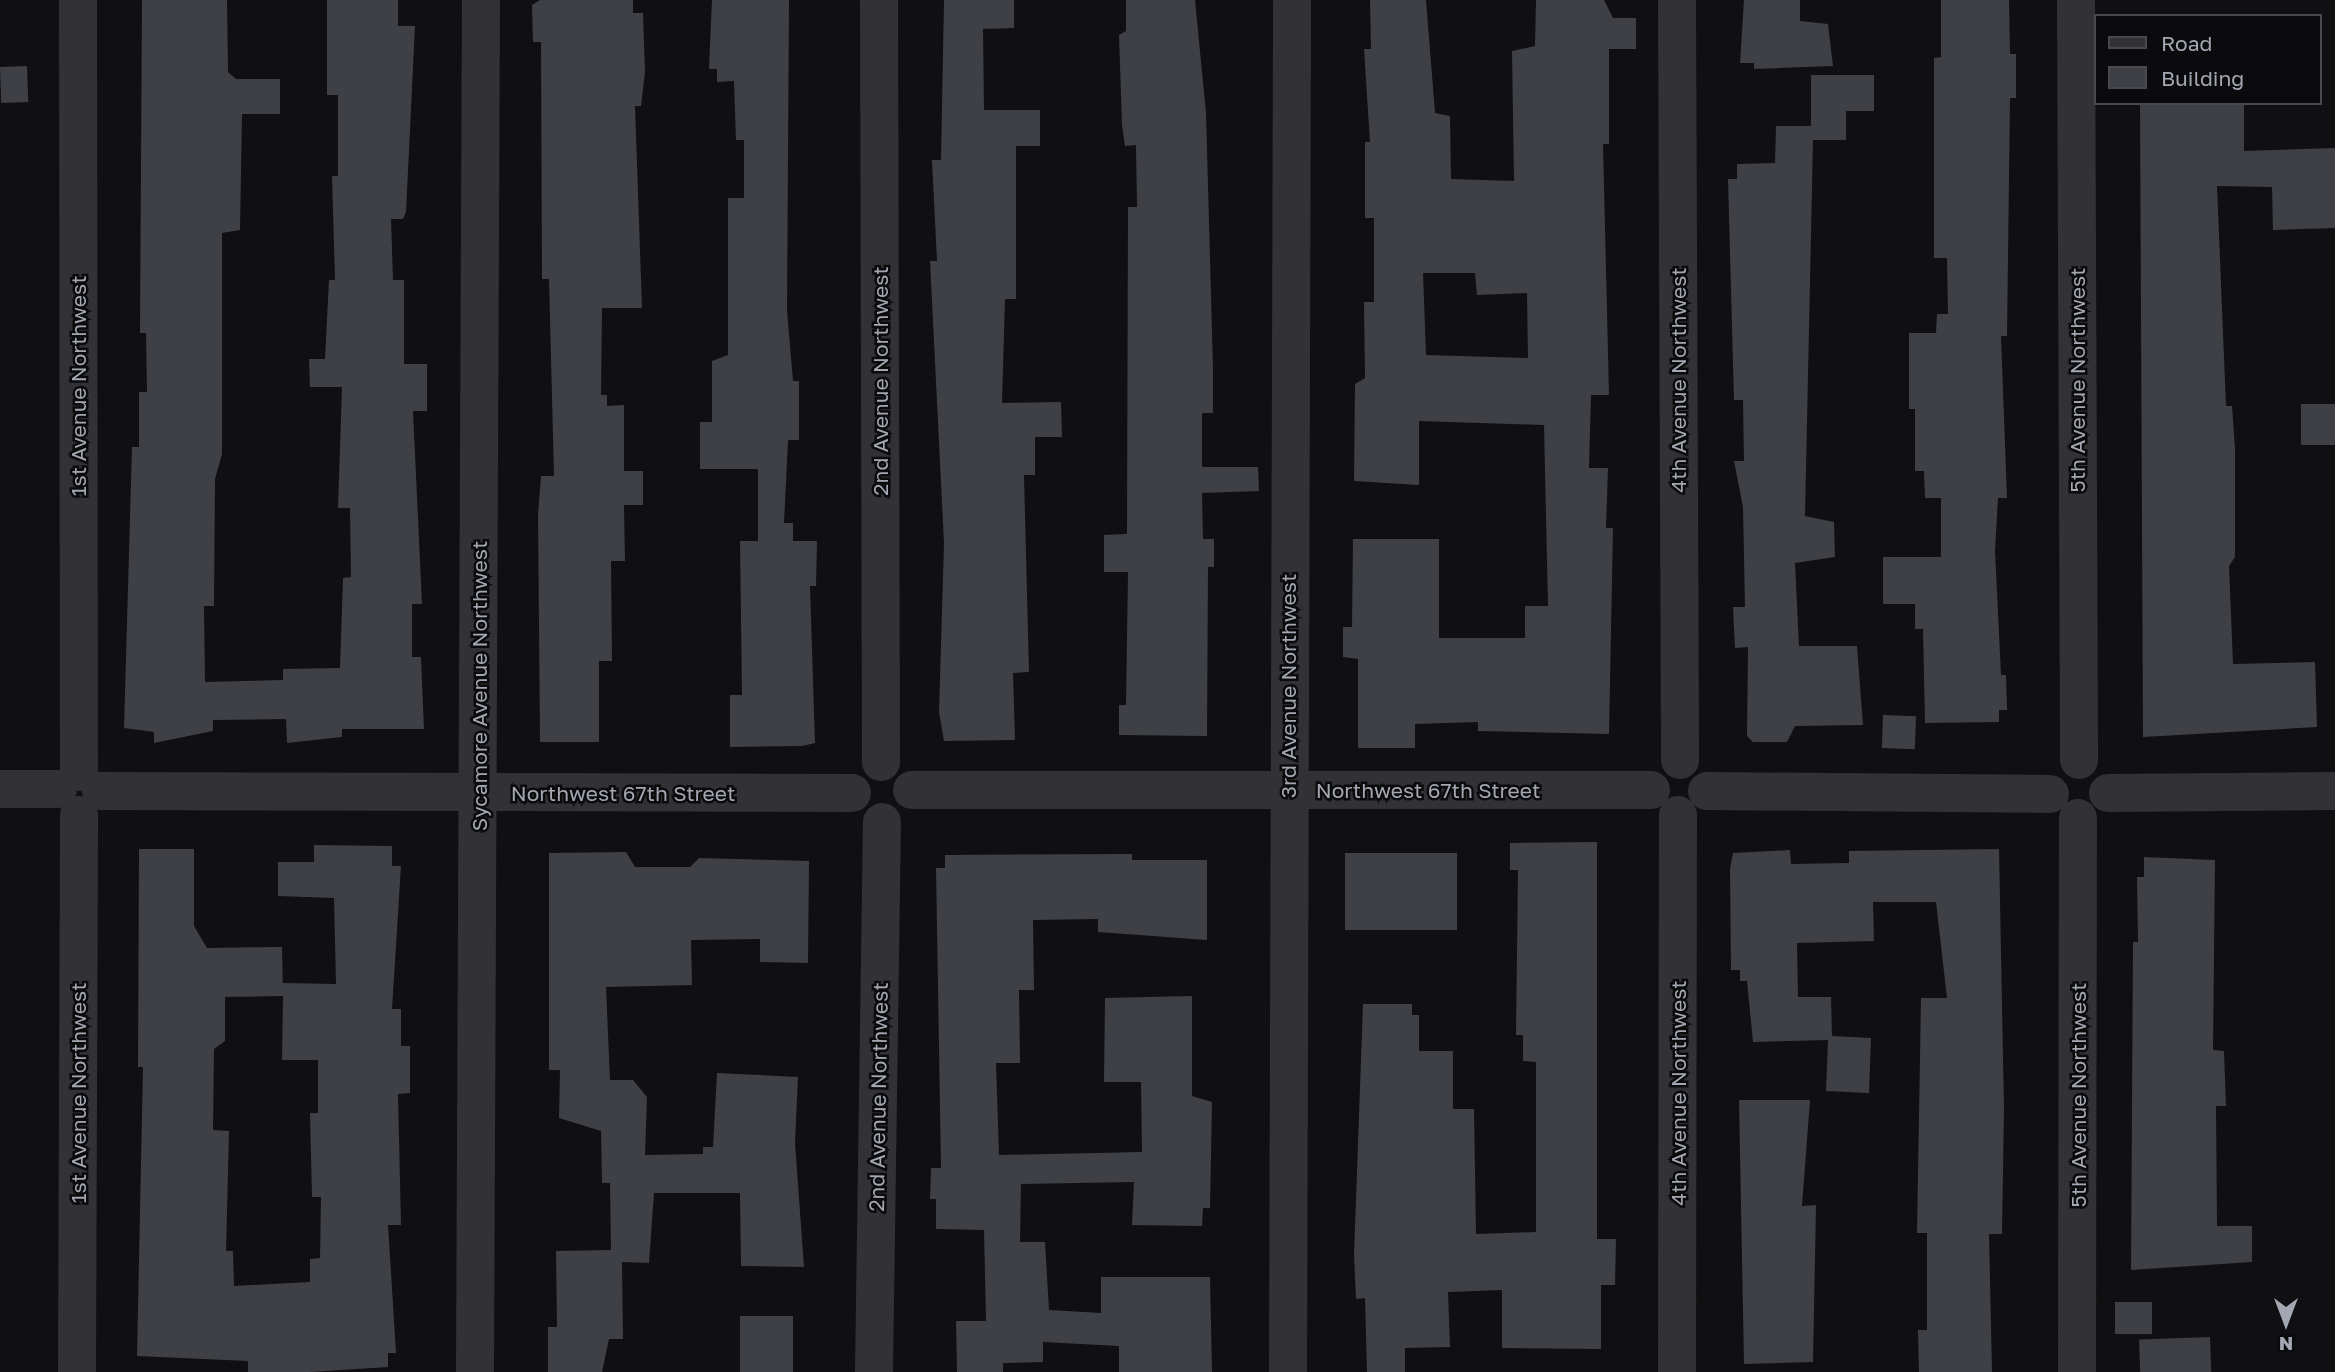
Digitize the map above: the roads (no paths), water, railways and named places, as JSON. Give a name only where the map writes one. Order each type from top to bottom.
[{"type":"street","name":"1st Avenue Northwest","points":[[76,1372],[79,792],[78,0]]},
{"type":"street","name":"Sycamore Avenue Northwest","points":[[475,1372],[481,0]]},
{"type":"street","name":"2nd Avenue Northwest","points":[[879,0],[881,762]]},
{"type":"street","name":"3rd Avenue Northwest","points":[[1287,1372],[1287,790],[1292,0]]},
{"type":"street","name":"4th Avenue Northwest","points":[[1677,0],[1680,760]]},
{"type":"street","name":"5th Avenue Northwest","points":[[2076,0],[2079,760]]},
{"type":"street","points":[[1680,760],[1702,771],[1707,791],[1698,808],[1664,803],[1660,767],[1680,760]]},
{"type":"street","points":[[1707,791],[2101,809],[2108,793],[2101,771],[2079,760],[2057,769],[2064,806]]},
{"type":"street","points":[[881,762],[904,772],[912,790],[901,815],[882,822],[862,816],[852,793],[861,769],[881,762]]},
{"type":"street","name":"Northwest 67th Street","points":[[0,789],[79,792],[479,794],[852,793]]},
{"type":"street","name":"Northwest 67th Street","points":[[912,790],[1287,790],[1664,803]]},
{"type":"street","points":[[2108,793],[2335,791]]},
{"type":"street","name":"4th Avenue Northwest","points":[[1664,803],[1677,1372]]},
{"type":"street","name":"5th Avenue Northwest","points":[[2064,806],[2077,1372]]},
{"type":"street","name":"2nd Avenue Northwest","points":[[874,1372],[882,822]]}]
